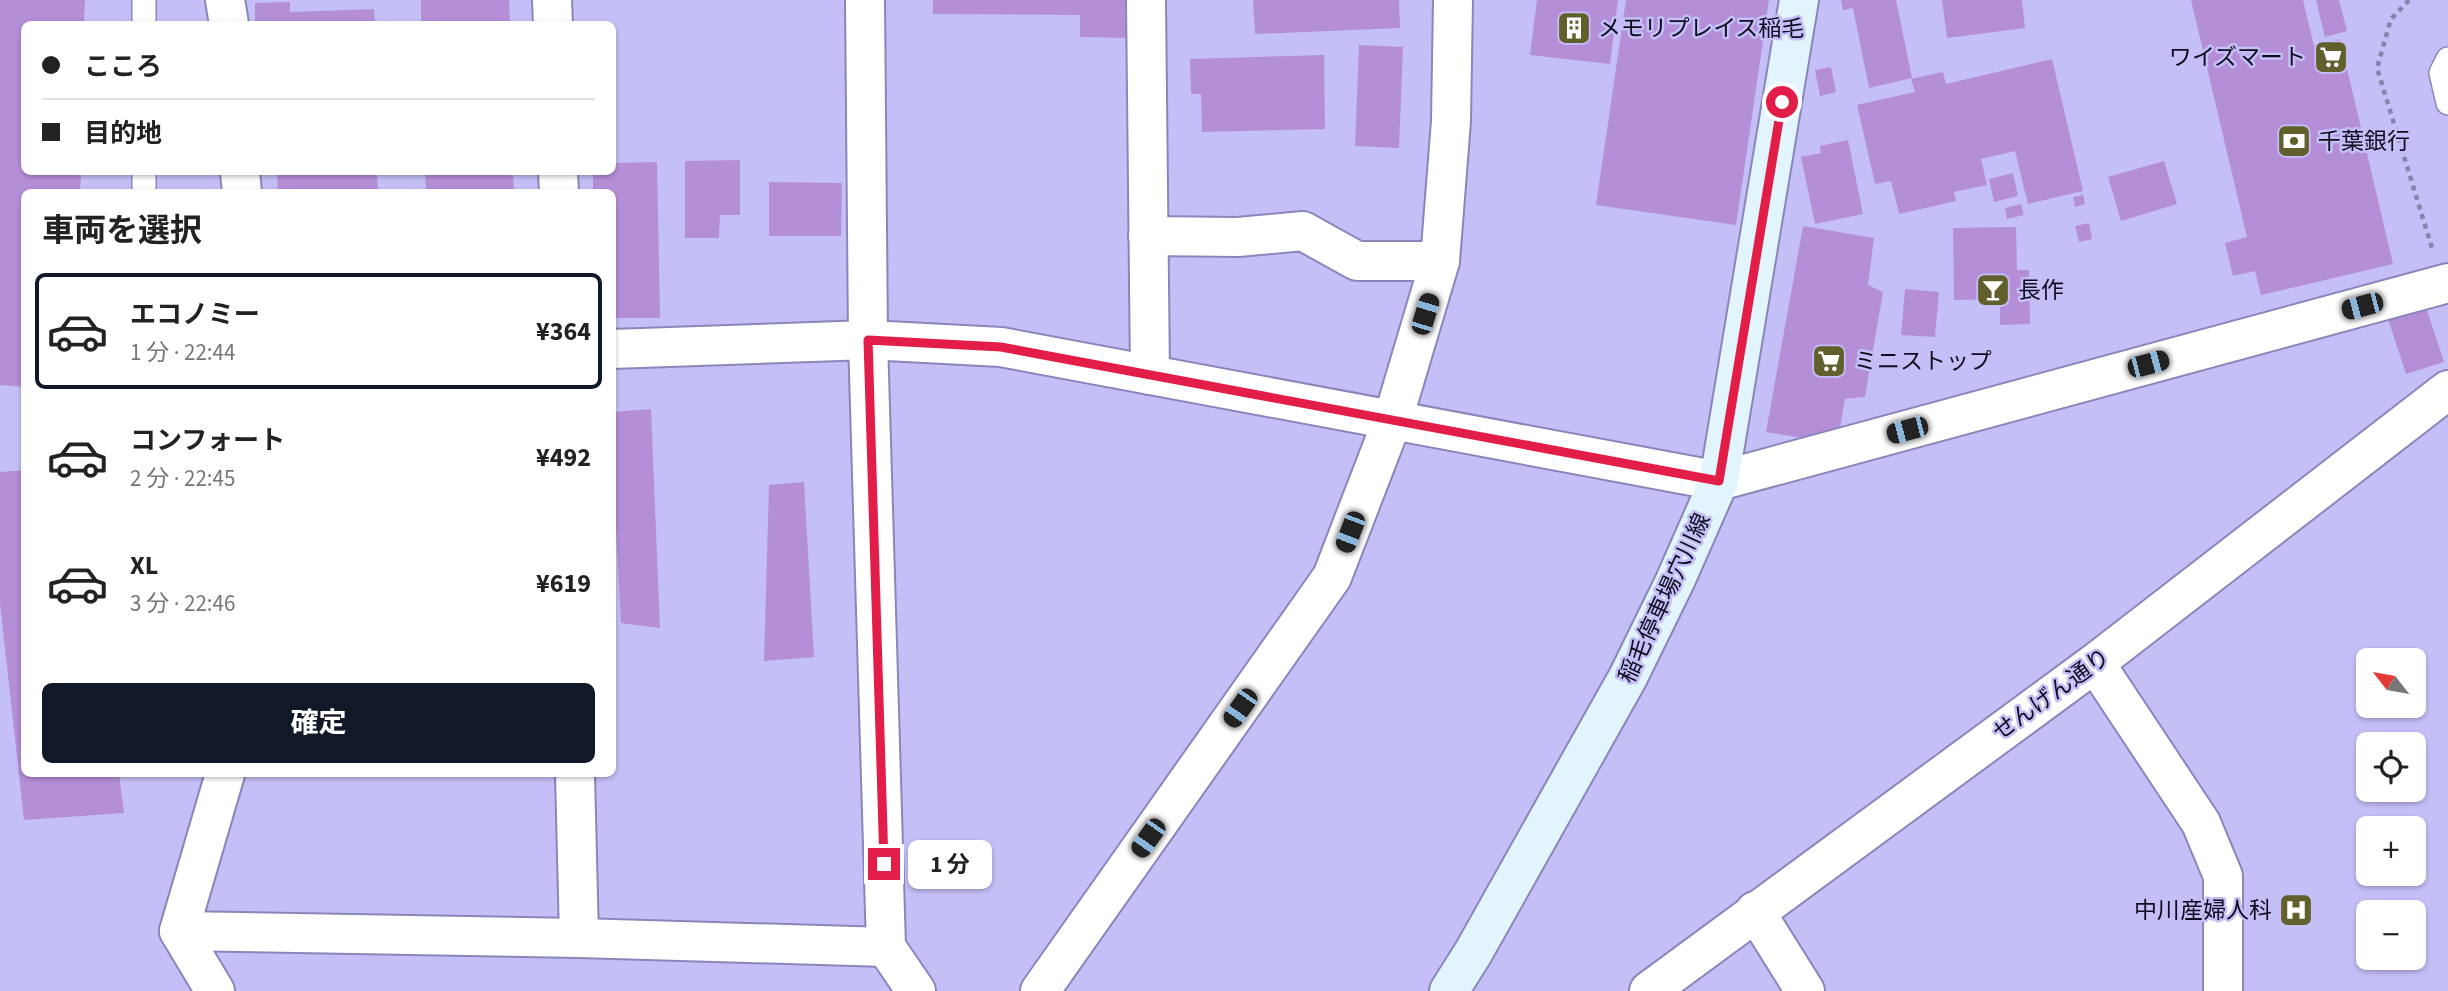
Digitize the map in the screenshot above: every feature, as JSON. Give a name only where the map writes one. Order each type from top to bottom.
[{"type":"main road","name":"稲毛停車場穴川線","points":[[1449,991],[1474,953],[1628,677],[1675,581],[1719,481],[1799,0]]},
{"type":"street","points":[[225,0],[228,21]]},
{"type":"street","points":[[552,0],[553,21]]},
{"type":"street","points":[[865,0],[868,340],[886,947],[916,991]]},
{"type":"street","points":[[1146,0],[1150,375]]},
{"type":"street","points":[[1040,991],[1332,577],[1393,419],[1440,261],[1451,121],[1452,0]]},
{"type":"street","points":[[1148,236],[1238,237],[1303,231],[1357,261],[1440,261]]},
{"type":"street","points":[[616,349],[868,340],[1001,347],[1719,481],[2446,284]]},
{"type":"street","name":"せんげん通り","points":[[1648,991],[2095,663],[2448,390]]},
{"type":"street","points":[[2095,663],[2201,824],[2223,876],[2223,991]]},
{"type":"street","points":[[215,991],[179,931],[224,777]]},
{"type":"street","points":[[575,777],[579,938]]},
{"type":"street","points":[[1755,911],[1805,991]]},
{"type":"street","points":[[179,931],[886,947]]},
{"type":"lane","points":[[144,0],[144,21]]},
{"type":"lane","points":[[2448,59],[2441,73],[2448,103]]},
{"type":"path","points":[[2409,0],[2391,19],[2376,68],[2446,284]]},
{"type":"building","points":[[0,0],[85,0],[84,21],[21,21],[21,175],[81,175],[80,189],[21,189],[21,387],[0,385]]},
{"type":"building","points":[[421,0],[509,0],[510,21],[421,21]]},
{"type":"building","points":[[933,0],[1128,0],[1128,38],[1080,37],[1080,15],[933,14]]},
{"type":"building","points":[[1253,0],[1399,0],[1400,28],[1255,34]]},
{"type":"building","name":"メモリプレイス稲毛","points":[[1537,0],[1618,0],[1610,64],[1530,55]]},
{"type":"building","points":[[1626,0],[1769,0],[1736,225],[1596,205]]},
{"type":"building","points":[[1841,0],[1896,0],[1912,78],[1869,88],[1853,8],[1843,10]]},
{"type":"building","points":[[1942,0],[2022,0],[2025,28],[1947,38]]},
{"type":"building","name":"千葉銀行","points":[[2191,0],[2303,0],[2314,46],[2340,39],[2393,264],[2261,295],[2255,271],[2233,276],[2225,243],[2247,237]]},
{"type":"building","points":[[2316,0],[2339,0],[2347,31],[2325,37]]},
{"type":"building","points":[[290,2],[290,12],[374,9],[375,21],[255,21],[255,3]]},
{"type":"building","points":[[1359,45],[1403,47],[1399,148],[1355,146]]},
{"type":"building","points":[[1324,55],[1325,129],[1202,132],[1201,94],[1191,94],[1190,59]]},
{"type":"building","points":[[2052,59],[2083,191],[2028,204],[2015,151],[1981,159],[1987,185],[1954,192],[1956,201],[1899,214],[1891,181],[1875,184],[1857,105],[1915,92],[1911,79],[1943,72],[1946,84]]},
{"type":"building","points":[[1831,67],[1836,92],[1820,96],[1815,70]]},
{"type":"building","points":[[1848,140],[1863,214],[1815,224],[1801,157],[1821,153],[1820,146]]},
{"type":"building","points":[[740,160],[740,215],[720,215],[719,238],[685,238],[685,161]]},
{"type":"building","points":[[2164,161],[2177,204],[2121,221],[2108,177]]},
{"type":"building","points":[[657,162],[660,318],[616,318],[616,189],[593,189],[593,175],[616,175],[616,163]]},
{"type":"building","points":[[2013,173],[2018,196],[1994,202],[1989,179]]},
{"type":"building","points":[[277,175],[377,175],[378,189],[278,189]]},
{"type":"building","points":[[425,175],[513,175],[514,189],[426,189]]},
{"type":"building","points":[[769,182],[842,183],[841,236],[769,236]]},
{"type":"building","points":[[2083,195],[2085,204],[2075,207],[2073,197]]},
{"type":"building","points":[[2021,204],[2024,215],[2007,219],[2005,208]]},
{"type":"building","points":[[2089,223],[2092,239],[2079,242],[2075,226]]},
{"type":"building","points":[[1803,226],[1874,238],[1868,285],[1883,292],[1865,397],[1845,399],[1840,428],[1808,439],[1766,432]]},
{"type":"building","points":[[2016,227],[2017,270],[2029,270],[2030,324],[2000,325],[2000,299],[1954,300],[1953,228]]},
{"type":"building","points":[[1905,289],[1939,292],[1935,337],[1901,335]]},
{"type":"building","points":[[2424,301],[2444,362],[2406,374],[2386,313]]},
{"type":"building","points":[[651,409],[660,628],[621,623],[616,527],[616,412]]},
{"type":"building","points":[[21,470],[21,777],[119,777],[124,813],[24,820],[0,603],[0,472]]},
{"type":"building","points":[[804,482],[814,657],[764,661],[769,485]]},
{"type":"place","name":"メモリプレイス稲毛","points":[[1574,28]]},
{"type":"place","name":"ワイズマート","points":[[2331,57]]},
{"type":"place","name":"千葉銀行","points":[[2294,141]]},
{"type":"place","name":"長作","points":[[1993,290]]},
{"type":"place","name":"ミニストップ","points":[[1829,361]]},
{"type":"place","name":"中川産婦人科","points":[[2296,910]]},
{"type":"route","points":[[884,864],[868,340],[1001,347],[1719,481],[1782,102]]}]
